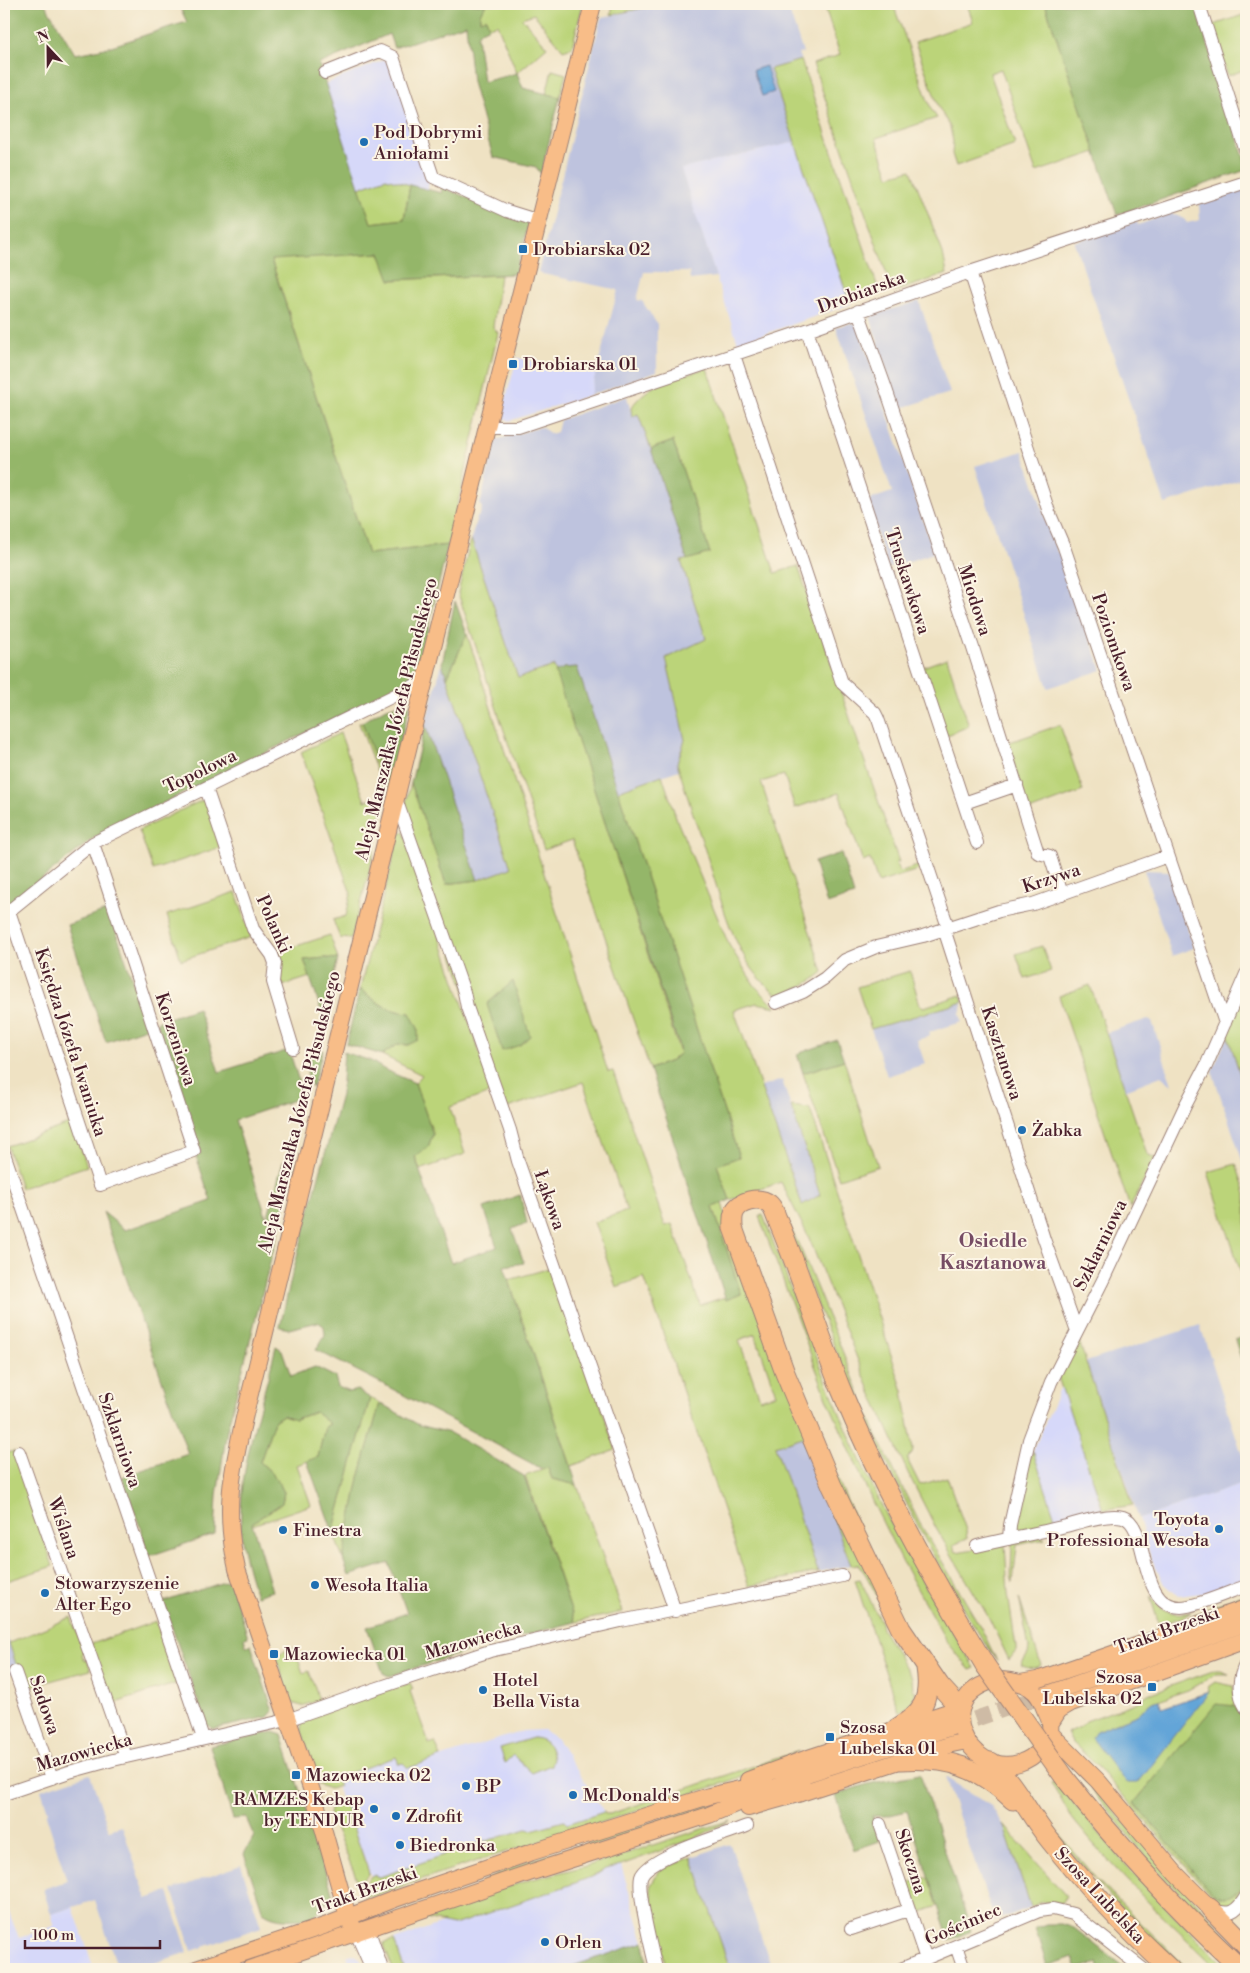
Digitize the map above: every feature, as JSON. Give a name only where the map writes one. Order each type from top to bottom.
[{"type":"highway","points":[[960,1708],[925,1666],[896,1620],[819,1458],[785,1373],[737,1240],[732,1221],[736,1209],[745,1202],[763,1200],[771,1206],[840,1386],[869,1454],[921,1558],[985,1665],[1065,1778],[1137,1865],[1173,1904],[1241,1969]]},
{"type":"highway","points":[[896,1730],[923,1707],[928,1686],[925,1666]]},
{"type":"highway","points":[[901,1760],[950,1762],[972,1770],[998,1786],[1032,1818]]},
{"type":"highway","points":[[991,1762],[1007,1778],[1032,1818]]},
{"type":"highway","name":"Szosa Lubelska","points":[[1032,1818],[1094,1894],[1170,1969]]},
{"type":"highway","points":[[1210,1908],[1246,1945]]},
{"type":"main road","name":"Aleja Marszałka Józefa Piłsudskiego","points":[[362,1930],[354,1914],[236,1569],[229,1523],[231,1479],[245,1414],[487,427],[593,4]]},
{"type":"main road","points":[[1246,1608],[1037,1680],[1020,1683],[997,1680],[986,1682],[970,1691],[960,1708],[960,1723],[967,1741],[978,1754],[991,1762],[1007,1765],[1022,1762],[1029,1759],[1046,1742],[1050,1728],[1059,1710],[1070,1704],[1246,1640]]},
{"type":"main road","name":"Trakt Brzeski","points":[[1045,1695],[1246,1623]]},
{"type":"main road","points":[[1020,1683],[1035,1692],[1040,1699],[1050,1728],[1176,1874],[1210,1908]]},
{"type":"main road","points":[[709,1796],[808,1758],[960,1708]]},
{"type":"main road","name":"Trakt Brzeski","points":[[250,1969],[529,1873],[709,1815],[807,1774],[952,1727]]},
{"type":"main road","points":[[709,1815],[763,1804],[952,1744],[967,1741]]},
{"type":"main road","name":"Trakt Brzeski","points":[[196,1969],[529,1853],[709,1796],[807,1774]]},
{"type":"street","points":[[1199,4],[1246,152]]},
{"type":"street","points":[[325,73],[380,51],[393,57],[433,177],[507,211],[539,222]]},
{"type":"street","name":"Drobiarska","points":[[487,427],[518,427],[807,330],[970,272],[1246,182]]},
{"type":"street","name":"Poziomkowa","points":[[970,272],[1048,512],[1064,547],[1225,1023]]},
{"type":"street","name":"Miodowa","points":[[858,311],[889,395],[1038,853],[1050,856],[1062,894]]},
{"type":"street","name":"Truskawkowa","points":[[807,330],[977,843]]},
{"type":"street","name":"Kasztanowa","points":[[734,355],[842,683],[875,713],[878,719],[1044,1239],[1077,1331]]},
{"type":"street","name":"Topolowa","points":[[6,913],[93,843],[426,680]]},
{"type":"street","points":[[964,803],[1016,785]]},
{"type":"street","name":"Polanki","points":[[206,788],[253,929],[272,954],[275,963],[273,982],[293,1048]]},
{"type":"street","name":"Łąkowa","points":[[396,799],[464,992],[467,1007],[510,1130],[518,1161],[675,1611]]},
{"type":"street","name":"Korzeniowa","points":[[93,843],[194,1151],[100,1185]]},
{"type":"street","name":"Krzywa","points":[[776,1003],[803,992],[824,978],[845,960],[876,947],[999,911],[1034,904],[1168,856]]},
{"type":"street","name":"Księdza Józefa Iwaniuka","points":[[6,913],[100,1185]]},
{"type":"street","name":"Szklarniowa","points":[[1009,1539],[1010,1525],[1029,1440],[1051,1382],[1103,1280],[1185,1106],[1206,1066],[1246,974]]},
{"type":"street","name":"Szklarniowa","points":[[4,1153],[203,1738]]},
{"type":"street","name":"Wiślana","points":[[19,1452],[126,1757]]},
{"type":"street","points":[[977,1546],[1099,1518],[1122,1517],[1130,1521],[1135,1530],[1154,1588],[1162,1600],[1170,1604],[1186,1606],[1246,1586]]},
{"type":"street","name":"Mazowiecka","points":[[4,1794],[126,1757],[287,1720],[490,1652],[842,1576]]},
{"type":"street","points":[[1246,1663],[1241,1673],[1239,1688],[1246,1708]]},
{"type":"street","name":"Sadowa","points":[[15,1672],[52,1778]]},
{"type":"street","name":"Skoczna","points":[[880,1824],[926,1959]]},
{"type":"street","points":[[656,1969],[641,1892],[641,1878],[645,1870],[654,1862],[671,1854],[748,1826]]},
{"type":"street","points":[[1210,1908],[1223,1913],[1231,1911],[1238,1908],[1246,1896]]},
{"type":"street","name":"Gościniec","points":[[901,1969],[1039,1911],[1053,1909],[1073,1914],[1143,1969]]},
{"type":"street","name":"Skoczna","points":[[851,1929],[908,1910]]},
{"type":"street","points":[[362,1930],[372,1969]]},
{"type":"street","points":[[362,1930],[382,1969]]},
{"type":"street","points":[[956,1946],[964,1969]]},
{"type":"shaded area","points":[[661,4],[787,4],[803,53],[798,54],[801,60],[770,69],[795,142],[681,169],[716,277],[690,280],[689,272],[644,272],[637,300],[642,301],[657,324],[657,371],[590,395],[618,290],[538,273],[601,18]]},
{"type":"shaded area","points":[[384,60],[392,63],[427,171],[424,175],[429,178],[428,189],[442,193],[371,223],[325,84]]},
{"type":"shaded area","points":[[795,142],[851,304],[738,343],[680,169]]},
{"type":"shaded area","points":[[1244,187],[1246,193],[1246,478],[1165,504],[1074,242],[1137,221],[1138,225],[1171,213],[1184,219],[1187,223],[1200,220],[1199,204]]},
{"type":"shaded area","points":[[919,301],[950,393],[898,409],[870,316]]},
{"type":"shaded area","points":[[851,323],[858,326],[934,553],[888,568],[866,501],[892,492],[836,327]]},
{"type":"shaded area","points":[[517,358],[596,373],[590,395],[509,421],[501,416]]},
{"type":"shaded area","points":[[627,396],[632,417],[638,414],[651,449],[687,560],[682,562],[706,639],[666,659],[685,740],[677,763],[679,770],[618,791],[577,667],[564,668],[555,672],[553,666],[518,678],[471,539],[482,508],[480,505],[496,440],[541,427],[551,434],[557,432],[560,420]]},
{"type":"shaded area","points":[[1023,451],[1057,552],[1063,552],[1070,572],[1070,584],[1102,670],[1048,688],[975,466]]},
{"type":"shaded area","points":[[442,664],[511,868],[478,880],[425,725]]},
{"type":"shaded area","points":[[1144,870],[1169,871],[1194,948],[1172,956]]},
{"type":"shaded area","points":[[963,1002],[960,1013],[962,1022],[929,1032],[930,1036],[917,1040],[925,1064],[887,1076],[871,1029]]},
{"type":"shaded area","points":[[1148,1019],[1152,1021],[1172,1085],[1161,1076],[1125,1090],[1106,1033]]},
{"type":"shaded area","points":[[1228,1036],[1246,1093],[1246,1172],[1212,1071]]},
{"type":"shaded area","points":[[782,1080],[820,1196],[801,1206],[761,1087]]},
{"type":"shaded area","points":[[1200,1325],[1246,1467],[1246,1483],[1139,1519],[1086,1362]]},
{"type":"shaded area","points":[[1062,1384],[1103,1510],[1056,1521],[1033,1451]]},
{"type":"shaded area","points":[[803,1437],[851,1565],[818,1572],[775,1446]]},
{"type":"shaded area","points":[[1246,1483],[1246,1579],[1203,1593],[1178,1596],[1163,1582],[1151,1558],[1139,1519]]},
{"type":"shaded area","points":[[4,1627],[18,1671],[4,1676]]},
{"type":"shaded area","points":[[543,1730],[557,1739],[604,1812],[567,1824],[564,1821],[479,1843],[377,1878],[376,1874],[371,1876],[345,1804],[342,1802],[336,1780],[340,1779],[340,1776],[396,1757],[408,1768],[523,1731]]},
{"type":"shaded area","points":[[90,1774],[109,1830],[122,1826],[147,1899],[168,1892],[188,1952],[137,1969],[118,1969],[95,1900],[51,1914],[43,1889],[67,1881],[46,1815],[48,1811],[41,1790]]},
{"type":"shaded area","points":[[945,1777],[991,1806],[1003,1824],[1031,1907],[995,1921]]},
{"type":"shaded area","points":[[730,1844],[772,1969],[730,1969],[692,1857]]},
{"type":"shaded area","points":[[241,1865],[261,1927],[192,1951],[172,1890]]},
{"type":"shaded area","points":[[621,1865],[644,1942],[564,1969],[404,1969],[394,1940],[443,1923],[454,1925],[578,1882],[605,1869]]},
{"type":"shaded area","points":[[6,1905],[19,1938],[54,1926],[51,1914],[73,1907],[94,1969],[9,1969],[4,1953],[4,1906]]},
{"type":"shaded area","points":[[351,1954],[360,1958],[364,1969],[352,1969],[347,1956]]},
{"type":"green space","points":[[4,4],[45,4],[75,54],[117,44],[187,22],[178,4],[486,4],[480,14],[480,20],[486,18],[489,27],[481,31],[477,36],[483,82],[517,73],[523,88],[560,97],[541,174],[536,167],[493,157],[472,82],[466,24],[394,48],[389,34],[319,64],[371,223],[404,219],[410,185],[442,193],[441,187],[529,222],[515,274],[390,280],[380,253],[271,260],[368,554],[448,545],[416,678],[95,837],[4,909]]},
{"type":"green space","points":[[486,4],[583,4],[572,47],[563,50],[534,14],[522,18],[547,47],[517,73],[497,24],[489,27],[486,18],[480,21],[480,14]]},
{"type":"green space","points":[[613,4],[661,4],[611,15]]},
{"type":"green space","points":[[824,4],[893,4],[931,109],[937,118],[876,138],[889,176],[911,170],[943,253],[947,274],[893,292],[813,64],[840,55]]},
{"type":"green space","points":[[967,4],[1045,4],[1096,152],[1036,172],[1001,69],[990,73],[1015,145],[956,166],[952,154],[953,141],[950,127],[939,108],[915,42],[973,22]]},
{"type":"green space","points":[[1045,4],[1195,4],[1246,164],[1246,170],[1117,215]]},
{"type":"green space","points":[[1246,14],[1246,69],[1228,76],[1211,26]]},
{"type":"green space","points":[[801,60],[878,288],[848,298],[770,69]]},
{"type":"green space","points":[[552,70],[566,74],[560,97],[546,94]]},
{"type":"green space","points":[[386,178],[410,185],[404,219],[371,223],[359,188]]},
{"type":"green space","points":[[381,253],[391,280],[500,275],[493,327],[498,333],[448,545],[368,554],[271,259]]},
{"type":"green space","points":[[707,368],[775,573],[798,566],[899,862],[896,863],[899,872],[923,864],[924,868],[878,883],[870,859],[863,862],[839,793],[795,808],[784,775],[761,782],[823,972],[813,980],[781,997],[766,985],[753,970],[734,936],[720,899],[677,763],[685,740],[666,658],[706,639],[681,561],[710,553],[673,441],[651,449],[638,414],[632,417],[631,408],[638,399],[655,386]]},
{"type":"green space","points":[[673,441],[710,553],[687,560],[651,449]]},
{"type":"green space","points":[[471,539],[518,678],[554,666],[680,1053],[671,1061],[650,1069],[572,840],[544,850],[458,593]]},
{"type":"green space","points":[[455,601],[467,634],[447,678],[442,664]]},
{"type":"green space","points":[[467,634],[608,1072],[613,1071],[665,1226],[672,1224],[700,1305],[725,1297],[726,1300],[741,1294],[713,1207],[722,1203],[728,1225],[920,1670],[919,1675],[866,1575],[858,1564],[851,1565],[803,1437],[775,1446],[818,1572],[749,1586],[644,1277],[616,1287],[594,1222],[627,1211],[583,1082],[505,1109],[404,810],[411,783],[446,884],[478,880],[511,868],[447,678]],"holes":[[[513,981],[520,1045],[500,994]],[[755,1334],[776,1394],[760,1399],[739,1340]]]},
{"type":"green space","points":[[947,658],[969,726],[945,736],[920,668]]},
{"type":"green space","points":[[577,667],[739,1157],[717,1165],[730,1200],[713,1207],[741,1294],[726,1300],[650,1069],[671,1061],[680,1053],[678,1043],[555,672],[564,668]]},
{"type":"green space","points":[[403,703],[410,705],[387,791],[362,722],[384,709]]},
{"type":"green space","points":[[362,722],[387,791],[370,869],[351,939],[340,938],[333,920],[346,916],[351,894],[301,752],[340,733],[365,801],[385,794],[359,723]]},
{"type":"green space","points":[[425,725],[478,880],[446,884],[411,783]]},
{"type":"green space","points":[[1060,725],[1083,791],[1029,811],[1007,743]]},
{"type":"green space","points":[[662,775],[678,823],[729,945],[755,986],[776,1007],[757,1003],[734,1010],[802,1205],[820,1195],[791,1106],[809,1108],[811,1112],[903,1391],[913,1450],[907,1459],[920,1485],[947,1477],[966,1530],[967,1539],[953,1545],[956,1552],[1005,1544],[1008,1594],[1016,1647],[1016,1651],[1009,1660],[989,1618],[937,1530],[908,1473],[869,1388],[809,1238],[781,1182],[730,1200],[717,1165],[739,1157],[618,791]]},
{"type":"green space","points":[[205,799],[221,847],[153,870],[139,830]]},
{"type":"green space","points":[[404,832],[493,1092],[450,1107],[465,1154],[420,1170],[415,1156],[428,1147],[433,1134],[415,1083],[422,1075],[382,1055],[398,1044],[408,1045],[410,1013],[388,1008],[360,989],[399,834]]},
{"type":"green space","points":[[841,853],[854,895],[827,904],[814,862]]},
{"type":"green space","points":[[236,892],[251,937],[181,960],[167,915]]},
{"type":"green space","points":[[109,910],[148,1027],[106,1042],[67,925]]},
{"type":"green space","points":[[330,935],[338,959],[304,960],[310,977],[279,987],[275,953]]},
{"type":"green space","points":[[1042,946],[1051,971],[1025,979],[1016,954]]},
{"type":"green space","points":[[338,959],[323,1016],[304,960]]},
{"type":"green space","points":[[910,971],[920,1005],[924,1007],[961,995],[963,1002],[871,1029],[857,987]]},
{"type":"green space","points":[[513,981],[530,1036],[520,1045],[502,1051],[487,1004]]},
{"type":"green space","points":[[1090,985],[1147,1154],[1155,1158],[1130,1208],[1059,996]]},
{"type":"green space","points":[[1246,986],[1246,1093],[1228,1036],[1227,1026]]},
{"type":"green space","points":[[360,989],[388,1008],[410,1013],[418,1028],[418,1040],[408,1045],[398,1044],[382,1055],[346,1044]]},
{"type":"green space","points":[[198,1008],[219,1072],[289,1050],[302,1091],[300,1098],[235,1120],[267,1219],[283,1162],[296,1162],[227,1430],[217,1495],[215,1534],[149,1556],[142,1535],[142,1529],[122,1477],[188,1454],[103,1212],[125,1230],[211,1201],[196,1156],[201,1153],[157,1022]]},
{"type":"green space","points":[[837,1040],[844,1060],[803,1073],[797,1054]]},
{"type":"green space","points":[[314,1045],[323,1050],[312,1088],[307,1072]]},
{"type":"green space","points":[[344,1052],[371,1061],[385,1070],[415,1083],[433,1134],[428,1147],[415,1157],[451,1263],[497,1247],[484,1208],[520,1195],[527,1223],[512,1229],[524,1263],[504,1266],[577,1485],[552,1479],[548,1468],[542,1469],[316,1350],[325,1335],[324,1326],[318,1322],[289,1329],[280,1327],[291,1279],[341,1095]]},
{"type":"green space","points":[[844,1060],[878,1166],[839,1179],[803,1073]]},
{"type":"green space","points":[[72,1123],[87,1166],[21,1188],[7,1146]]},
{"type":"green space","points":[[1236,1164],[1246,1194],[1246,1288],[1208,1172]]},
{"type":"green space","points":[[763,1215],[818,1359],[847,1430],[879,1500],[937,1606],[975,1668],[970,1670],[945,1639],[904,1565],[872,1501],[827,1398],[759,1216]]},
{"type":"green space","points":[[786,1218],[802,1252],[874,1429],[919,1522],[981,1628],[997,1661],[966,1613],[938,1563],[886,1461],[832,1341]]},
{"type":"green space","points":[[554,1267],[616,1450],[571,1466],[509,1280]]},
{"type":"green space","points":[[1246,1336],[1246,1358],[1241,1359],[1235,1340]]},
{"type":"green space","points":[[1078,1338],[1133,1505],[1103,1510],[1058,1377]]},
{"type":"green space","points":[[276,1346],[282,1350],[291,1376],[315,1367],[335,1377],[338,1387],[350,1392],[357,1390],[370,1398],[333,1532],[307,1461],[318,1457],[325,1427],[330,1424],[315,1412],[295,1419],[283,1415],[274,1421],[260,1462],[273,1474],[284,1492],[282,1503],[252,1523],[272,1591],[256,1596],[243,1546],[241,1506],[243,1482],[252,1436]]},
{"type":"green space","points":[[370,1398],[380,1403],[359,1478],[343,1559],[333,1532]]},
{"type":"green space","points":[[380,1403],[419,1425],[450,1433],[524,1476],[575,1622],[495,1643],[389,1676],[383,1673],[367,1627],[407,1613],[389,1563],[349,1576],[343,1559],[359,1478]]},
{"type":"green space","points":[[315,1412],[330,1424],[325,1428],[318,1457],[297,1465],[311,1505],[252,1525],[252,1523],[282,1503],[284,1492],[273,1474],[260,1462],[274,1421],[283,1415],[295,1419]]},
{"type":"green space","points":[[14,1451],[53,1566],[4,1582],[4,1454]]},
{"type":"green space","points":[[1033,1451],[1056,1521],[1020,1530],[1015,1523],[1027,1462]]},
{"type":"green space","points":[[548,1468],[552,1479],[577,1485],[623,1612],[575,1622],[525,1476]]},
{"type":"green space","points":[[1041,1536],[1045,1539],[1017,1545],[1013,1583],[1011,1576],[1012,1543]]},
{"type":"green space","points":[[860,1579],[881,1623],[882,1629],[912,1678],[913,1690],[916,1691],[912,1703],[899,1713],[855,1580]]},
{"type":"green space","points":[[230,1580],[248,1637],[244,1638],[246,1646],[251,1645],[273,1711],[268,1717],[214,1729],[206,1724],[163,1602]]},
{"type":"green space","points":[[1246,1594],[1246,1603],[1187,1620],[1207,1608]]},
{"type":"green space","points":[[1150,1596],[1163,1609],[1173,1613],[1191,1612],[1159,1625]]},
{"type":"green space","points":[[1019,1598],[1041,1665],[1034,1669],[1021,1665],[1028,1654],[1029,1648]]},
{"type":"green space","points":[[71,1617],[84,1652],[82,1654],[84,1660],[87,1660],[91,1670],[24,1688],[9,1643]]},
{"type":"green space","points":[[156,1621],[178,1683],[109,1705],[89,1645]]},
{"type":"green space","points":[[294,1648],[303,1673],[309,1671],[319,1700],[302,1706],[292,1703],[275,1655]]},
{"type":"green space","points":[[1213,1671],[1229,1674],[1216,1674],[1188,1690],[1152,1702],[1137,1715],[1096,1731],[1209,1692],[1208,1687],[1215,1682],[1233,1686],[1235,1699],[1246,1719],[1234,1706],[1216,1705],[1134,1803],[1243,1886],[1246,1881],[1246,1890],[1231,1906],[1226,1906],[1227,1904],[1219,1901],[1208,1892],[1097,1766],[1071,1741],[1067,1733],[1080,1727],[1086,1721],[1138,1702],[1148,1694]]},
{"type":"green space","points":[[410,1683],[413,1689],[410,1691],[429,1744],[435,1742],[441,1757],[408,1768],[403,1763],[399,1764],[396,1757],[340,1776],[340,1779],[336,1780],[339,1786],[330,1789],[319,1785],[301,1729],[302,1722],[307,1716]]},
{"type":"green space","points":[[1216,1704],[1234,1706],[1246,1719],[1246,1881],[1235,1894],[1227,1897],[1211,1892],[1134,1803]]},
{"type":"green space","points":[[273,1732],[282,1735],[333,1895],[312,1919],[280,1919],[263,1912],[244,1854],[254,1836],[246,1818],[233,1819],[210,1746]]},
{"type":"green space","points":[[533,1738],[548,1744],[553,1759],[551,1765],[532,1773],[513,1755],[505,1763],[500,1748]]},
{"type":"green space","points":[[799,1751],[763,1768],[726,1782],[376,1895],[365,1896],[358,1892],[371,1876],[376,1874],[377,1878],[479,1843],[527,1829],[532,1830],[564,1821],[567,1824],[604,1812],[605,1814],[610,1814]]},
{"type":"green space","points":[[1069,1761],[1246,1955],[1246,1958],[1156,1870]]},
{"type":"green space","points":[[920,1774],[971,1931],[949,1940],[907,1811],[886,1816],[872,1816],[880,1841],[853,1850],[835,1795],[868,1784]]},
{"type":"green space","points":[[1055,1781],[1138,1879],[1228,1969],[1218,1969],[1125,1879],[1071,1817],[1051,1783]]},
{"type":"green space","points":[[1024,1792],[1097,1880],[1188,1969],[1178,1969],[1164,1956],[1070,1852]]},
{"type":"green space","points":[[723,1798],[725,1803],[480,1883],[526,1861],[594,1841]]},
{"type":"green space","points":[[342,1802],[345,1804],[369,1873],[359,1884],[329,1813],[331,1806]]},
{"type":"green space","points":[[731,1820],[693,1839],[605,1869],[578,1882],[454,1925],[416,1917],[529,1880],[590,1865]]},
{"type":"green space","points":[[1003,1824],[1066,1896],[1061,1903],[1042,1902],[1031,1907]]},
{"type":"green space","points":[[692,1857],[730,1969],[666,1969],[650,1887],[660,1870]]},
{"type":"green space","points":[[928,1877],[938,1906],[916,1914],[906,1884]]},
{"type":"green space","points":[[1046,1924],[1062,1924],[1074,1928],[1126,1969],[1100,1969],[1098,1963],[1076,1969],[1072,1957],[1047,1966],[1035,1928]]},
{"type":"green space","points":[[394,1940],[404,1969],[393,1969],[384,1946],[384,1943]]},
{"type":"green space","points":[[644,1942],[648,1969],[564,1969]]},
{"type":"water","points":[[766,66],[774,92],[762,96],[753,70]]},
{"type":"water","points":[[1209,1692],[1138,1783],[1128,1783],[1123,1779],[1092,1738],[1096,1731],[1137,1715],[1152,1702],[1159,1700],[1162,1708]]},
{"type":"tunnel","points":[[952,1727],[1045,1695]]},
{"type":"place","name":"Pod Dobrymi Aniołami","points":[[364,142]]},
{"type":"place","name":"Drobiarska 02","points":[[523,249]]},
{"type":"place","name":"Drobiarska 01","points":[[513,364]]},
{"type":"place","name":"Żabka","points":[[1022,1130]]},
{"type":"place","name":"Toyota Professional Wesoła","points":[[1219,1529]]},
{"type":"place","name":"Finestra","points":[[283,1530]]},
{"type":"place","name":"Wesoła Italia","points":[[315,1585]]},
{"type":"place","name":"Stowarzyszenie Alter Ego","points":[[45,1593]]},
{"type":"place","name":"Mazowiecka 01","points":[[274,1654]]},
{"type":"place","name":"Szosa Lubelska 02","points":[[1152,1687]]},
{"type":"place","name":"Hotel Bella Vista","points":[[483,1690]]},
{"type":"place","name":"Szosa Lubelska 01","points":[[830,1737]]},
{"type":"place","name":"Mazowiecka 02","points":[[296,1775]]},
{"type":"place","name":"BP","points":[[466,1786]]},
{"type":"place","name":"McDonald's","points":[[573,1795]]},
{"type":"place","name":"RAMZES Kebap by TENDUR","points":[[374,1809]]},
{"type":"place","name":"Zdrofit","points":[[396,1816]]},
{"type":"place","name":"Biedronka","points":[[400,1845]]},
{"type":"place","name":"Orlen","points":[[545,1942]]},
{"type":"district","name":"Osiedle Kasztanowa","points":[[993,1251]]}]
